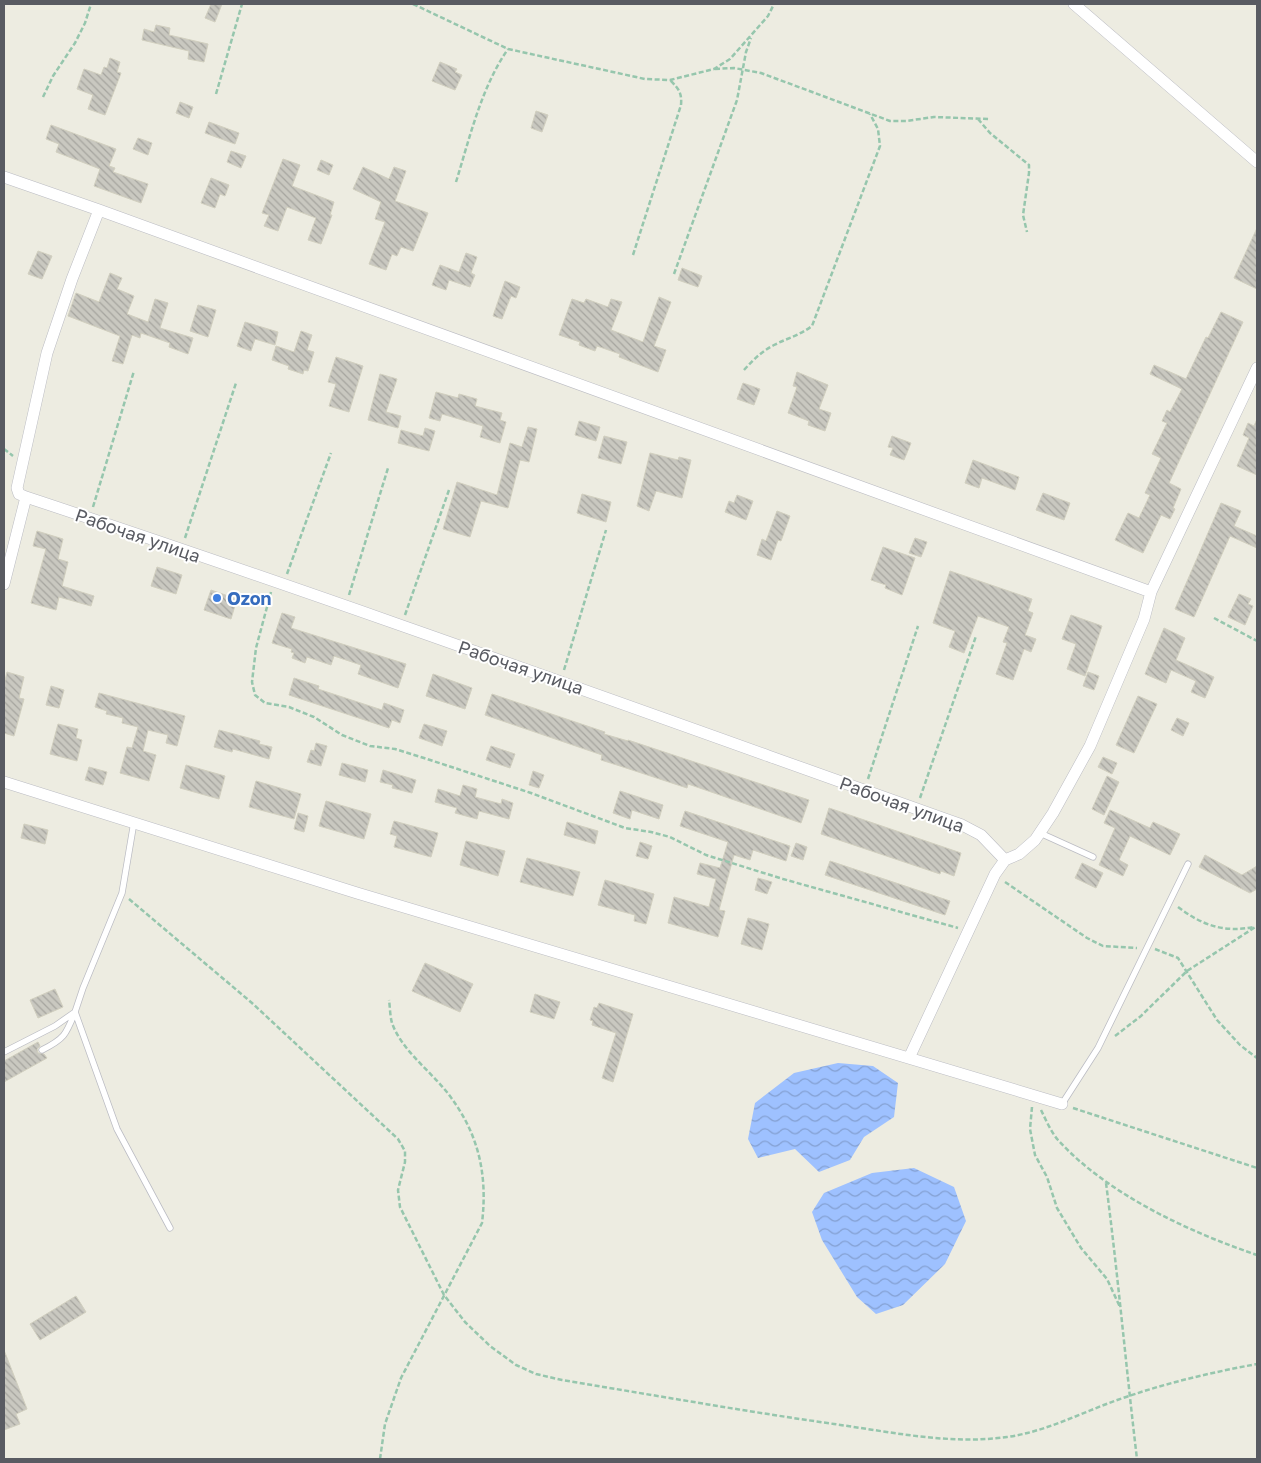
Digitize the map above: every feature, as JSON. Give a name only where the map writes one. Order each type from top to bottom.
[{"type":"street","points":[[1074,4],[1257,162]]},
{"type":"street","points":[[4,178],[99,210],[1151,592]]},
{"type":"street","points":[[4,584],[26,497],[19,494],[17,488],[47,354],[72,279],[99,210]]},
{"type":"street","points":[[910,1058],[995,874],[1005,860],[1019,854],[1035,840],[1053,813],[1090,746],[1144,619],[1151,592],[1257,368]]},
{"type":"street","name":"Рабочая улица","points":[[26,497],[182,549],[561,681],[962,825],[981,835],[1005,860]]},
{"type":"street","points":[[4,782],[357,893],[1062,1104]]},
{"type":"lane","points":[[42,1050],[59,1041],[68,1031],[83,988],[122,893],[134,822]]},
{"type":"lane","points":[[1040,833],[1094,858]]},
{"type":"lane","points":[[1062,1104],[1098,1048],[1188,864]]},
{"type":"lane","points":[[4,1052],[55,1026],[75,1012]]},
{"type":"lane","points":[[75,1012],[117,1129],[170,1228]]},
{"type":"path","points":[[42,97],[52,76],[75,43],[85,23],[91,4]]},
{"type":"path","points":[[216,94],[242,4]]},
{"type":"path","points":[[413,4],[508,49],[645,79],[670,80],[714,69],[734,68],[761,73],[890,121],[934,117],[989,119]]},
{"type":"path","points":[[714,69],[730,59],[751,37],[768,16],[774,4]]},
{"type":"path","points":[[674,274],[737,100],[746,52],[751,37]]},
{"type":"path","points":[[456,182],[484,95],[496,67],[508,49]]},
{"type":"path","points":[[633,255],[681,106],[680,90],[670,80]]},
{"type":"path","points":[[744,370],[756,357],[774,345],[801,335],[812,326],[880,146],[878,129],[870,114]]},
{"type":"path","points":[[978,118],[990,133],[1029,165],[1023,215],[1026,232]]},
{"type":"path","points":[[90,518],[134,371]]},
{"type":"path","points":[[182,549],[236,383]]},
{"type":"path","points":[[331,453],[278,583],[256,648],[252,682],[255,695],[264,704],[289,707],[297,710],[314,717],[342,735],[370,746],[394,749],[424,758],[625,828],[670,837],[706,855],[782,880],[968,932]]},
{"type":"path","points":[[346,606],[388,468]]},
{"type":"path","points":[[401,626],[449,490]]},
{"type":"path","points":[[561,681],[606,530]]},
{"type":"path","points":[[1214,618],[1257,641]]},
{"type":"path","points":[[864,790],[918,626]]},
{"type":"path","points":[[916,809],[976,636]]},
{"type":"path","points":[[122,893],[252,1003],[398,1139],[405,1150],[405,1162],[398,1190],[400,1207],[444,1295],[465,1322],[490,1346],[516,1365],[536,1374],[766,1414],[913,1436],[974,1439],[1007,1437],[1044,1428],[1129,1396],[1221,1371],[1257,1364]]},
{"type":"path","points":[[1170,901],[1189,916],[1216,928],[1236,930],[1256,927]]},
{"type":"path","points":[[1098,1048],[1141,1016],[1187,971],[1256,927]]},
{"type":"path","points":[[380,1459],[385,1424],[401,1378],[482,1223],[485,1199],[481,1160],[466,1120],[447,1092],[402,1043],[392,1022],[389,1000]]},
{"type":"path","points":[[1033,1096],[1057,1139],[1095,1176],[1171,1221],[1257,1255]]},
{"type":"path","points":[[1033,1096],[1030,1129],[1035,1155],[1047,1177],[1057,1208],[1081,1248],[1107,1279],[1121,1309]]},
{"type":"path","points":[[1062,1104],[1257,1168]]},
{"type":"path","points":[[1106,1182],[1137,1459]]},
{"type":"water","points":[[838,1063],[873,1066],[898,1083],[894,1117],[864,1137],[850,1160],[819,1172],[795,1149],[758,1158],[748,1139],[755,1103],[794,1073]]},
{"type":"water","points":[[914,1168],[954,1187],[966,1221],[945,1264],[903,1305],[876,1314],[857,1297],[822,1240],[812,1212],[824,1193],[872,1173]]},
{"type":"building","points":[[211,4],[222,4],[215,22],[205,18]]},
{"type":"building","points":[[156,25],[170,28],[169,35],[208,44],[204,62],[188,59],[189,51],[142,40],[144,29],[154,32]]},
{"type":"building","points":[[110,58],[120,62],[117,72],[121,73],[105,115],[88,109],[93,95],[77,89],[84,69],[101,75],[104,67],[107,68]]},
{"type":"building","points":[[440,62],[457,69],[455,72],[462,75],[455,90],[432,81]]},
{"type":"building","points":[[180,102],[193,107],[189,118],[176,113]]},
{"type":"building","points":[[536,111],[548,115],[542,132],[531,128]]},
{"type":"building","points":[[209,122],[239,133],[235,144],[205,133]]},
{"type":"building","points":[[51,125],[116,149],[109,166],[115,168],[113,172],[148,184],[141,203],[94,186],[100,169],[56,152],[59,144],[46,139]]},
{"type":"building","points":[[138,138],[152,143],[148,155],[133,149]]},
{"type":"building","points":[[231,151],[246,156],[241,168],[227,162]]},
{"type":"building","points":[[283,159],[300,165],[292,186],[334,202],[330,215],[332,215],[321,244],[308,240],[316,218],[287,207],[278,231],[264,226],[269,215],[262,213]]},
{"type":"building","points":[[321,160],[333,165],[329,175],[317,170]]},
{"type":"building","points":[[363,167],[389,179],[394,167],[406,171],[395,201],[428,213],[413,251],[401,247],[397,256],[392,254],[386,270],[369,264],[385,222],[375,219],[381,202],[353,189]]},
{"type":"building","points":[[211,178],[229,185],[225,196],[220,194],[215,208],[201,203]]},
{"type":"building","points":[[1257,228],[1257,289],[1234,278]]},
{"type":"building","points":[[38,251],[52,256],[42,279],[28,274]]},
{"type":"building","points":[[466,253],[477,257],[471,273],[475,275],[470,287],[449,280],[446,290],[432,285],[440,265],[459,272]]},
{"type":"building","points":[[682,268],[702,276],[698,287],[678,280]]},
{"type":"building","points":[[110,273],[122,278],[117,289],[134,296],[127,314],[148,322],[155,299],[168,303],[160,328],[193,338],[188,354],[169,347],[170,343],[141,333],[140,338],[132,335],[123,364],[112,361],[120,336],[68,316],[76,293],[99,302]]},
{"type":"building","points":[[505,281],[520,287],[516,298],[511,296],[502,319],[493,316]]},
{"type":"building","points":[[659,297],[671,302],[654,346],[666,350],[658,372],[619,357],[620,354],[597,346],[595,351],[579,345],[580,342],[559,335],[572,299],[584,303],[586,299],[608,307],[611,299],[622,302],[611,330],[643,342]]},
{"type":"building","points":[[198,305],[216,310],[208,337],[190,331]]},
{"type":"building","points":[[1221,312],[1243,322],[1169,483],[1181,489],[1173,508],[1175,509],[1170,519],[1161,515],[1143,553],[1115,540],[1128,513],[1139,518],[1150,495],[1145,493],[1161,458],[1152,454],[1167,423],[1162,421],[1167,410],[1170,412],[1182,389],[1150,374],[1154,365],[1186,379],[1206,337],[1208,338]]},
{"type":"building","points":[[245,322],[278,332],[275,345],[255,339],[251,351],[237,346]]},
{"type":"building","points":[[301,331],[312,335],[307,350],[314,352],[308,371],[304,370],[303,374],[288,369],[289,366],[272,360],[276,346],[294,352]]},
{"type":"building","points":[[336,357],[363,366],[349,412],[329,406],[336,384],[328,382]]},
{"type":"building","points":[[797,372],[828,385],[819,409],[831,413],[825,431],[808,425],[809,421],[788,413],[797,387],[793,386]]},
{"type":"building","points":[[380,374],[397,379],[386,412],[401,416],[398,428],[368,420]]},
{"type":"building","points":[[743,383],[760,389],[754,405],[737,399]]},
{"type":"building","points":[[436,392],[458,398],[459,394],[477,399],[475,406],[502,413],[500,420],[506,422],[500,443],[480,437],[483,426],[442,414],[440,421],[429,418]]},
{"type":"building","points":[[1257,419],[1257,475],[1237,466],[1249,438],[1243,435],[1248,423],[1254,426]]},
{"type":"building","points":[[579,421],[600,427],[596,441],[575,435]]},
{"type":"building","points":[[528,427],[537,429],[529,462],[520,460],[508,508],[481,501],[470,537],[443,529],[457,482],[497,495],[510,443],[522,447]]},
{"type":"building","points":[[425,428],[435,431],[429,451],[398,443],[401,430],[423,436]]},
{"type":"building","points":[[604,436],[627,442],[621,464],[598,458]]},
{"type":"building","points":[[892,436],[911,443],[904,460],[890,455],[893,448],[888,447]]},
{"type":"building","points":[[650,453],[678,460],[679,457],[691,460],[682,498],[656,491],[649,511],[637,506]]},
{"type":"building","points":[[973,460],[1019,477],[1015,490],[982,478],[979,488],[965,483]]},
{"type":"building","points":[[1043,493],[1070,503],[1064,520],[1036,510]]},
{"type":"building","points":[[582,494],[611,502],[606,522],[577,513]]},
{"type":"building","points":[[737,495],[753,501],[746,520],[725,512],[729,501],[734,503]]},
{"type":"building","points":[[1221,503],[1241,511],[1234,526],[1257,536],[1257,548],[1230,536],[1194,617],[1175,609]]},
{"type":"building","points":[[777,511],[790,516],[781,541],[778,540],[771,560],[757,555],[762,539],[766,541]]},
{"type":"building","points":[[37,531],[63,539],[58,559],[68,562],[62,586],[94,596],[91,606],[59,597],[56,610],[31,603],[46,549],[33,546]]},
{"type":"building","points":[[915,538],[927,542],[921,557],[909,553]]},
{"type":"building","points":[[883,547],[915,558],[902,595],[885,588],[886,585],[871,580]]},
{"type":"building","points":[[157,567],[182,575],[176,594],[151,586]]},
{"type":"building","points":[[950,571],[1032,599],[1028,611],[1033,613],[1025,635],[1036,639],[1031,652],[1024,649],[1013,680],[996,674],[1007,643],[1003,642],[1009,627],[978,616],[964,653],[949,647],[955,631],[933,623]]},
{"type":"building","points":[[211,590],[237,599],[231,619],[204,610]]},
{"type":"building","points":[[1239,594],[1251,599],[1248,604],[1253,606],[1245,625],[1228,617]]},
{"type":"building","points":[[282,613],[295,617],[291,628],[406,664],[398,688],[358,674],[361,665],[334,656],[331,665],[307,657],[305,663],[292,658],[294,653],[291,652],[292,649],[272,643]]},
{"type":"building","points":[[1071,615],[1102,626],[1085,676],[1067,669],[1076,644],[1062,639]]},
{"type":"building","points":[[1164,628],[1185,638],[1176,660],[1214,677],[1205,698],[1191,692],[1196,681],[1171,670],[1166,683],[1145,674]]},
{"type":"building","points":[[7,672],[24,677],[19,698],[24,699],[14,736],[4,733],[4,685]]},
{"type":"building","points":[[1088,672],[1099,676],[1094,690],[1083,686]]},
{"type":"building","points":[[433,674],[472,688],[465,709],[426,696]]},
{"type":"building","points":[[294,678],[319,686],[318,689],[382,710],[384,703],[404,710],[400,723],[392,720],[389,728],[289,695]]},
{"type":"building","points":[[51,686],[64,690],[59,708],[46,705]]},
{"type":"building","points":[[99,693],[185,716],[177,746],[166,743],[168,735],[148,730],[143,751],[156,755],[149,781],[120,773],[127,747],[132,748],[138,727],[122,723],[123,718],[106,714],[107,711],[95,707]]},
{"type":"building","points":[[492,694],[605,732],[604,734],[628,740],[809,800],[801,823],[688,784],[687,788],[601,760],[602,755],[485,715]]},
{"type":"building","points":[[1138,696],[1157,704],[1134,753],[1116,745]]},
{"type":"building","points":[[1177,718],[1189,723],[1183,736],[1171,730]]},
{"type":"building","points":[[58,724],[78,729],[76,738],[82,740],[77,761],[50,754]]},
{"type":"building","points":[[424,724],[447,731],[442,746],[419,738]]},
{"type":"building","points":[[219,730],[260,741],[259,744],[272,747],[269,759],[233,749],[232,752],[214,747]]},
{"type":"building","points":[[316,743],[327,746],[321,766],[307,762],[311,750],[314,751]]},
{"type":"building","points":[[491,746],[515,754],[510,768],[486,760]]},
{"type":"building","points":[[1103,757],[1117,763],[1112,774],[1098,767]]},
{"type":"building","points":[[342,763],[368,770],[365,782],[339,775]]},
{"type":"building","points":[[186,765],[225,776],[219,799],[180,788]]},
{"type":"building","points":[[89,767],[107,772],[103,785],[85,780]]},
{"type":"building","points":[[383,770],[416,780],[412,793],[392,788],[393,785],[380,782]]},
{"type":"building","points":[[533,771],[544,775],[539,788],[529,785]]},
{"type":"building","points":[[1107,776],[1119,782],[1104,815],[1092,809]]},
{"type":"building","points":[[256,781],[301,794],[294,819],[249,807]]},
{"type":"building","points":[[463,785],[477,789],[475,797],[501,804],[502,799],[513,803],[509,819],[479,811],[477,819],[455,813],[457,808],[435,802],[438,789],[460,796]]},
{"type":"building","points":[[620,791],[663,805],[659,819],[632,810],[630,819],[613,813]]},
{"type":"building","points":[[326,801],[371,814],[364,839],[319,826]]},
{"type":"building","points":[[829,808],[961,853],[954,876],[941,871],[940,874],[821,834]]},
{"type":"building","points":[[1110,810],[1150,828],[1153,822],[1180,834],[1170,855],[1130,836],[1119,860],[1128,865],[1123,876],[1099,865],[1115,828],[1104,823]]},
{"type":"building","points":[[685,811],[790,846],[786,861],[753,850],[750,860],[734,855],[719,910],[725,911],[718,937],[668,923],[674,897],[709,907],[716,879],[697,874],[700,863],[720,868],[728,842],[680,826]]},
{"type":"building","points":[[298,813],[308,816],[304,832],[294,829]]},
{"type":"building","points":[[394,821],[438,833],[431,857],[394,847],[397,836],[390,834]]},
{"type":"building","points":[[567,822],[598,831],[595,844],[564,835]]},
{"type":"building","points":[[24,824],[48,830],[45,844],[21,838]]},
{"type":"building","points":[[466,841],[505,851],[498,876],[460,865]]},
{"type":"building","points":[[640,842],[652,846],[648,859],[636,856]]},
{"type":"building","points":[[796,843],[807,847],[803,860],[791,856]]},
{"type":"building","points":[[1205,855],[1242,875],[1257,866],[1257,889],[1250,893],[1199,867]]},
{"type":"building","points":[[527,858],[580,872],[573,896],[520,882]]},
{"type":"building","points":[[830,861],[950,901],[945,915],[825,875]]},
{"type":"building","points":[[1082,863],[1103,873],[1096,888],[1075,878]]},
{"type":"building","points":[[758,878],[772,882],[767,894],[755,890]]},
{"type":"building","points":[[605,880],[654,894],[646,924],[634,921],[635,915],[598,905]]},
{"type":"building","points":[[748,918],[769,924],[762,950],[741,944]]},
{"type":"building","points":[[425,963],[473,984],[460,1012],[412,991]]},
{"type":"building","points":[[55,989],[63,1007],[38,1018],[30,1000]]},
{"type":"building","points":[[535,994],[560,1002],[554,1019],[530,1012]]},
{"type":"building","points":[[599,1003],[633,1014],[613,1082],[602,1078],[616,1033],[592,1025],[593,1021],[590,1020],[594,1007],[597,1008]]},
{"type":"building","points":[[38,1042],[40,1046],[37,1049],[38,1053],[44,1054],[47,1058],[4,1082],[4,1061]]},
{"type":"building","points":[[76,1296],[86,1312],[40,1340],[30,1324]]},
{"type":"building","points":[[4,1350],[27,1409],[16,1414],[20,1424],[4,1430]]},
{"type":"place","name":"Ozon","points":[[217,598]]}]
